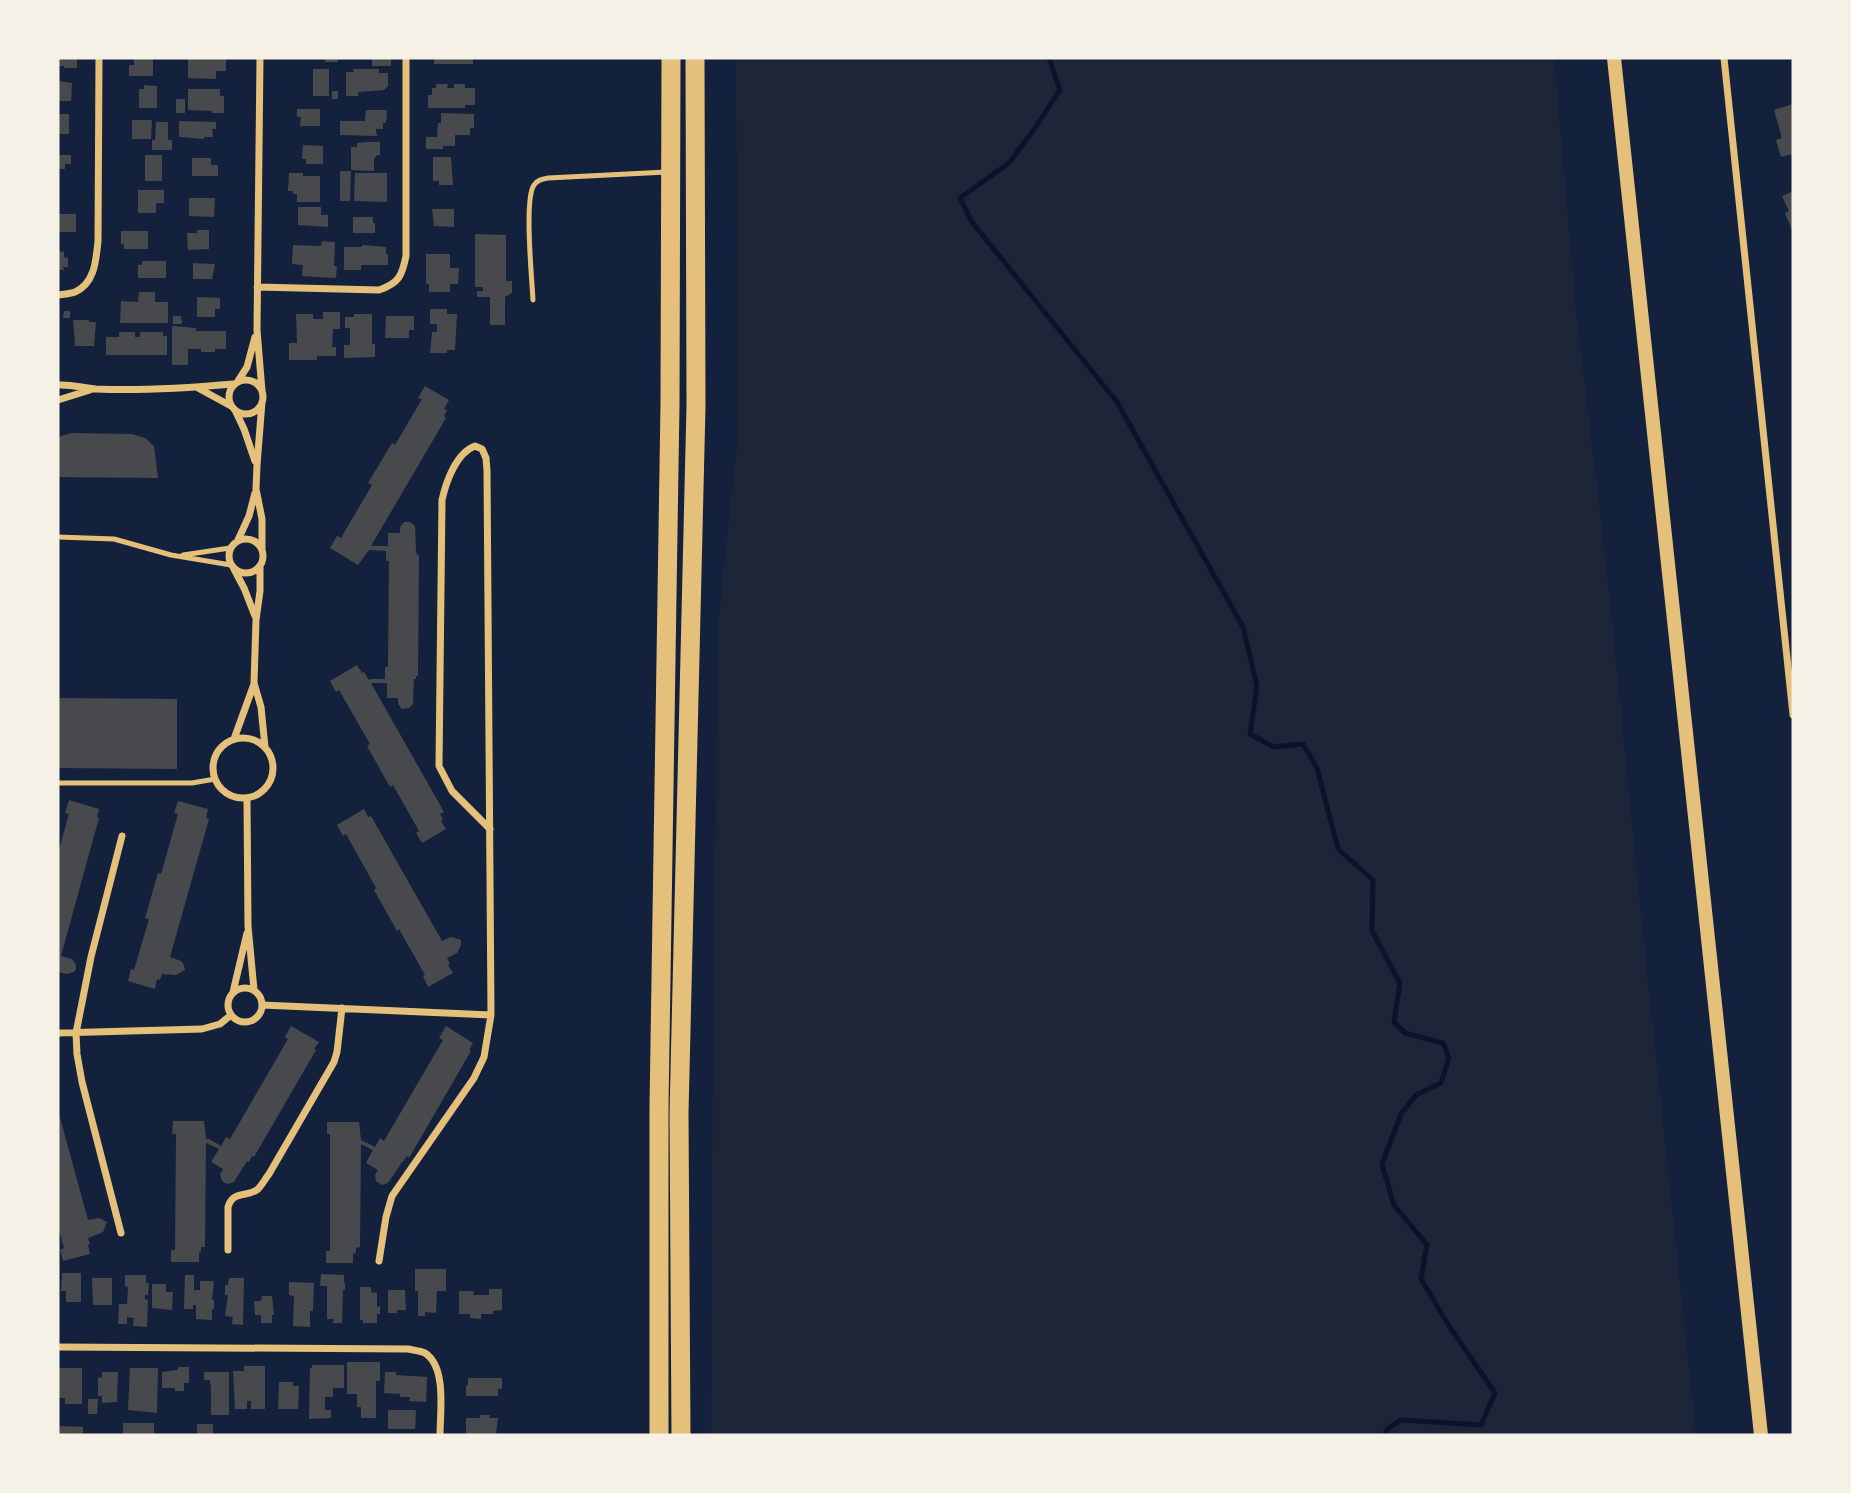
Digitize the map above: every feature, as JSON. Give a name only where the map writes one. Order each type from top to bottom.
[{"type":"highway","points":[[659,1435],[659,1107],[670,390],[671,58]]},
{"type":"highway","points":[[681,1435],[679,1113],[696,406],[695,58]]},
{"type":"main road","points":[[1614,58],[1761,1435]]},
{"type":"street","points":[[58,295],[75,292],[87,282],[95,266],[99,58]]},
{"type":"street","points":[[256,620],[228,554],[249,516],[256,489],[262,402],[257,330],[260,58]]},
{"type":"street","points":[[257,287],[379,289],[390,286],[399,279],[406,256],[406,58]]},
{"type":"street","points":[[1724,58],[1793,715]]},
{"type":"street","points":[[257,330],[247,367],[229,394],[257,465]]},
{"type":"street","points":[[58,385],[94,389],[198,387],[236,383],[244,379],[255,382],[262,391]]},
{"type":"street","points":[[198,387],[245,414],[256,411],[262,402]]},
{"type":"street","points":[[58,400],[94,389]]},
{"type":"street","points":[[379,1261],[392,1196],[474,1078],[484,1057],[491,1015],[490,829],[487,470],[482,449],[475,446],[469,448],[452,469],[442,500],[439,766],[452,791],[490,829]]},
{"type":"street","points":[[234,739],[254,683],[256,620],[262,561],[262,519],[256,489]]},
{"type":"street","points":[[238,540],[244,538],[255,541],[262,550]]},
{"type":"street","points":[[232,567],[250,573],[260,566]]},
{"type":"street","points":[[254,683],[261,707],[265,748]]},
{"type":"street","points":[[234,739],[251,739],[265,748],[273,765],[269,783],[256,795],[247,798],[237,798],[220,788],[213,770],[218,751],[234,739]]},
{"type":"street","points":[[247,798],[248,926],[254,990],[262,1004],[259,1015],[251,1021],[240,1022],[231,1016],[228,1001],[233,992],[248,926]]},
{"type":"street","points":[[121,1233],[82,1082],[76,1033],[91,957],[122,836]]},
{"type":"street","points":[[233,992],[243,987],[254,990]]},
{"type":"street","points":[[262,1004],[491,1015]]},
{"type":"street","points":[[228,1250],[230,1200],[258,1189],[334,1062],[342,1008]]},
{"type":"street","points":[[58,1033],[202,1029],[220,1024],[231,1016]]},
{"type":"street","points":[[58,1347],[408,1349],[425,1353],[435,1365],[440,1379],[440,1435]]},
{"type":"lane","points":[[533,300],[529,203],[534,185],[539,180],[671,172]]},
{"type":"lane","points":[[58,537],[114,539],[155,551],[232,567]]},
{"type":"lane","points":[[177,555],[230,548]]},
{"type":"lane","points":[[58,783],[191,783],[215,779]]},
{"type":"shaded area","points":[[735,58],[1554,58],[1576,311],[1608,581],[1696,1435],[711,1435],[718,625],[737,444]]},
{"type":"building","points":[[58,58],[77,58],[77,68],[58,66]]},
{"type":"building","points":[[134,58],[153,58],[153,76],[129,76],[129,65],[134,65]]},
{"type":"building","points":[[188,58],[226,58],[226,71],[216,71],[216,79],[188,78]]},
{"type":"building","points":[[325,58],[338,58],[338,62],[325,62]]},
{"type":"building","points":[[372,58],[391,58],[391,66],[372,66]]},
{"type":"building","points":[[434,58],[473,58],[473,64],[434,64]]},
{"type":"building","points":[[313,69],[329,69],[329,96],[313,96]]},
{"type":"building","points":[[353,69],[379,69],[379,73],[388,73],[388,86],[384,90],[346,96],[346,72],[354,72]]},
{"type":"building","points":[[58,81],[72,83],[71,101],[58,101]]},
{"type":"building","points":[[436,84],[448,84],[447,88],[454,88],[454,84],[465,84],[465,88],[475,88],[475,105],[465,105],[465,108],[428,108],[428,95],[432,95],[432,88],[436,88]]},
{"type":"building","points":[[144,85],[157,86],[157,108],[139,108],[139,89],[144,89]]},
{"type":"building","points":[[188,89],[220,89],[220,96],[224,96],[224,113],[188,110]]},
{"type":"building","points":[[332,91],[338,91],[338,99],[332,99]]},
{"type":"building","points":[[176,99],[185,99],[185,113],[176,113]]},
{"type":"building","points":[[1793,104],[1793,154],[1781,157],[1776,140],[1782,138],[1774,110]]},
{"type":"building","points":[[297,109],[320,109],[320,126],[300,126],[301,117],[297,117]]},
{"type":"building","points":[[366,110],[387,110],[386,123],[383,123],[383,129],[376,129],[377,136],[340,135],[340,121],[365,121]]},
{"type":"building","points":[[441,113],[474,114],[474,128],[470,128],[470,135],[455,135],[455,146],[426,149],[426,137],[437,137]]},
{"type":"building","points":[[58,114],[69,114],[69,134],[58,134]]},
{"type":"building","points":[[132,120],[152,120],[151,139],[132,139]]},
{"type":"building","points":[[179,121],[216,122],[216,129],[212,129],[213,137],[204,139],[179,137]]},
{"type":"building","points":[[156,122],[168,122],[168,140],[172,140],[172,150],[152,150]]},
{"type":"building","points":[[366,142],[380,142],[380,155],[374,159],[374,171],[351,170],[351,147]]},
{"type":"building","points":[[303,145],[323,146],[323,164],[306,164],[306,159],[302,159]]},
{"type":"building","points":[[58,155],[71,155],[71,164],[65,164],[65,169],[58,169]]},
{"type":"building","points":[[145,155],[162,155],[162,181],[145,181]]},
{"type":"building","points":[[433,157],[451,157],[453,185],[439,185],[439,181],[433,181]]},
{"type":"building","points":[[192,158],[211,158],[211,165],[218,165],[218,176],[192,176]]},
{"type":"building","points":[[340,171],[351,171],[350,201],[340,201]]},
{"type":"building","points":[[289,173],[320,176],[320,202],[297,202],[297,194],[288,191]]},
{"type":"building","points":[[355,173],[387,173],[387,202],[354,201]]},
{"type":"building","points":[[138,190],[164,190],[164,203],[156,203],[156,213],[138,213]]},
{"type":"building","points":[[1793,191],[1793,233],[1785,213],[1789,211],[1782,196]]},
{"type":"building","points":[[189,198],[215,198],[214,217],[189,216]]},
{"type":"building","points":[[298,207],[321,207],[321,215],[328,215],[328,227],[298,225]]},
{"type":"building","points":[[432,209],[454,209],[454,227],[434,226]]},
{"type":"building","points":[[58,214],[76,214],[76,232],[58,232]]},
{"type":"building","points":[[353,217],[373,217],[375,233],[353,233]]},
{"type":"building","points":[[197,230],[209,230],[209,249],[188,250],[187,233],[197,233]]},
{"type":"building","points":[[121,231],[148,231],[148,249],[124,249],[124,244],[121,244]]},
{"type":"building","points":[[475,234],[506,235],[506,281],[512,281],[512,293],[505,297],[505,325],[490,325],[490,297],[477,297],[477,291],[483,291],[483,287],[475,287]]},
{"type":"building","points":[[322,241],[335,242],[336,278],[302,276],[303,265],[292,264],[293,245],[321,246]]},
{"type":"building","points":[[344,247],[386,247],[388,265],[361,265],[361,270],[344,270]]},
{"type":"building","points":[[58,251],[64,252],[64,257],[68,258],[68,267],[63,267],[64,270],[58,270]]},
{"type":"building","points":[[426,254],[450,254],[450,268],[459,268],[458,284],[450,284],[450,292],[429,292],[429,284],[426,284]]},
{"type":"building","points":[[142,261],[166,261],[166,278],[138,278],[138,265],[142,265]]},
{"type":"building","points":[[193,263],[215,264],[212,279],[193,279]]},
{"type":"building","points":[[139,292],[155,292],[155,302],[168,302],[168,323],[120,323],[121,301],[138,302]]},
{"type":"building","points":[[197,297],[220,298],[220,309],[215,309],[215,317],[197,317]]},
{"type":"building","points":[[430,309],[447,309],[447,314],[457,314],[455,350],[430,353],[432,332],[437,332],[437,324],[430,324]]},
{"type":"building","points":[[64,311],[70,311],[70,318],[63,318]]},
{"type":"building","points":[[323,312],[340,312],[340,329],[333,329],[332,347],[336,347],[336,356],[317,356],[317,360],[289,360],[289,343],[297,343],[296,314],[313,314],[313,319],[323,319]]},
{"type":"building","points":[[354,314],[372,314],[375,357],[344,358],[344,345],[350,345],[350,328],[345,328],[345,317],[354,317]]},
{"type":"building","points":[[173,316],[181,316],[182,324],[173,324]]},
{"type":"building","points":[[386,316],[414,316],[414,330],[409,330],[409,338],[385,338]]},
{"type":"building","points":[[73,320],[96,322],[94,346],[75,346]]},
{"type":"building","points":[[172,326],[196,328],[196,331],[226,331],[226,349],[201,352],[201,349],[188,349],[188,365],[172,365]]},
{"type":"building","points":[[119,332],[135,332],[135,337],[140,337],[140,332],[163,332],[163,336],[167,336],[167,355],[106,355],[106,337],[119,337]]},
{"type":"building","points":[[425,386],[449,400],[444,409],[447,410],[444,416],[446,418],[371,546],[388,546],[388,533],[400,533],[404,522],[415,526],[416,551],[419,555],[418,676],[414,679],[413,704],[402,709],[398,698],[387,698],[387,683],[371,683],[444,812],[440,814],[446,829],[422,843],[416,833],[419,831],[393,785],[390,787],[367,746],[370,744],[339,690],[336,692],[330,681],[357,665],[369,680],[385,679],[385,667],[388,667],[389,561],[386,561],[386,551],[369,550],[358,565],[330,548],[337,536],[341,538],[372,485],[368,483],[392,443],[395,445],[422,399],[418,398]]},
{"type":"building","points":[[71,433],[132,434],[145,438],[154,446],[158,478],[58,477],[58,437]]},
{"type":"building","points":[[58,698],[177,699],[177,769],[58,768]]},
{"type":"building","points":[[69,800],[99,809],[99,818],[61,956],[72,959],[76,965],[74,972],[67,974],[58,972],[58,853],[69,814],[65,813]]},
{"type":"building","points":[[178,801],[208,809],[206,818],[209,819],[170,957],[181,961],[185,970],[176,975],[162,974],[160,980],[157,979],[155,989],[128,981],[131,969],[134,970],[149,919],[145,918],[178,814],[174,813]]},
{"type":"building","points":[[364,809],[368,817],[371,816],[442,941],[451,937],[461,940],[457,953],[447,958],[453,973],[428,987],[423,976],[425,975],[374,890],[376,888],[346,834],[343,836],[337,825]]},
{"type":"building","points":[[291,1026],[319,1042],[314,1049],[316,1050],[254,1157],[247,1161],[234,1182],[227,1184],[222,1181],[220,1174],[223,1169],[211,1162],[219,1149],[206,1143],[205,1247],[201,1247],[199,1262],[171,1262],[171,1250],[175,1250],[176,1134],[172,1134],[173,1121],[204,1121],[206,1139],[221,1146],[226,1137],[230,1139],[288,1039],[285,1037]]},
{"type":"building","points":[[446,1026],[473,1043],[469,1050],[471,1051],[409,1158],[407,1156],[388,1183],[382,1185],[376,1181],[378,1170],[366,1163],[373,1150],[361,1144],[360,1247],[356,1248],[356,1253],[353,1254],[353,1263],[326,1263],[326,1251],[330,1251],[330,1134],[327,1134],[327,1122],[359,1122],[361,1140],[375,1147],[380,1138],[384,1141],[443,1040],[439,1038]]},
{"type":"building","points":[[58,1110],[88,1220],[99,1218],[107,1222],[103,1232],[88,1238],[90,1254],[63,1261],[60,1250],[64,1248],[58,1227]]},
{"type":"building","points":[[415,1269],[446,1269],[446,1291],[437,1291],[436,1313],[425,1312],[425,1316],[418,1316]]},
{"type":"building","points":[[62,1273],[81,1273],[81,1302],[66,1302],[66,1291],[61,1291]]},
{"type":"building","points":[[321,1274],[344,1275],[342,1323],[333,1323],[334,1319],[327,1319],[327,1286],[320,1286]]},
{"type":"building","points":[[125,1275],[146,1275],[146,1283],[149,1283],[148,1295],[145,1295],[148,1300],[147,1327],[133,1326],[134,1318],[127,1317],[127,1324],[118,1324],[119,1304],[127,1304],[128,1287],[125,1286]]},
{"type":"building","points":[[185,1275],[194,1275],[194,1290],[200,1290],[200,1281],[214,1281],[212,1320],[196,1319],[196,1305],[193,1305],[193,1309],[184,1309]]},
{"type":"building","points":[[92,1278],[112,1278],[112,1305],[93,1305]]},
{"type":"building","points":[[229,1278],[244,1278],[243,1325],[232,1324],[233,1317],[225,1316],[228,1295],[225,1295],[225,1285],[228,1285]]},
{"type":"building","points":[[289,1282],[314,1283],[310,1327],[293,1326],[294,1296],[289,1295]]},
{"type":"building","points":[[152,1284],[166,1284],[166,1292],[173,1292],[172,1310],[152,1308]]},
{"type":"building","points":[[360,1287],[371,1287],[371,1292],[377,1293],[380,1314],[377,1314],[377,1323],[363,1323],[363,1320],[360,1320]]},
{"type":"building","points":[[489,1289],[502,1289],[502,1310],[493,1311],[493,1314],[481,1314],[481,1319],[470,1318],[470,1314],[459,1314],[459,1291],[474,1291],[473,1295],[489,1295]]},
{"type":"building","points":[[388,1290],[405,1290],[406,1310],[388,1313]]},
{"type":"building","points":[[262,1296],[272,1296],[272,1323],[261,1323],[261,1315],[255,1315],[254,1301],[261,1301]]},
{"type":"building","points":[[347,1362],[380,1362],[380,1381],[376,1381],[376,1418],[361,1418],[361,1407],[357,1407],[357,1394],[347,1394]]},
{"type":"building","points":[[312,1365],[344,1365],[344,1388],[333,1388],[333,1397],[325,1397],[325,1410],[331,1410],[331,1418],[309,1419]]},
{"type":"building","points":[[244,1366],[265,1366],[265,1409],[251,1409],[251,1401],[247,1401],[247,1409],[235,1409],[233,1371],[244,1371]]},
{"type":"building","points":[[178,1367],[189,1367],[189,1383],[184,1383],[184,1391],[162,1388],[162,1372],[178,1370]]},
{"type":"building","points":[[59,1368],[82,1368],[82,1404],[65,1404],[65,1398],[58,1398]]},
{"type":"building","points":[[130,1368],[158,1368],[157,1413],[128,1410]]},
{"type":"building","points":[[102,1372],[118,1372],[117,1402],[102,1403],[102,1396],[98,1396],[98,1378],[102,1377]]},
{"type":"building","points":[[204,1372],[229,1372],[229,1415],[211,1415],[211,1385],[210,1380],[204,1380]]},
{"type":"building","points":[[385,1372],[427,1377],[426,1402],[409,1401],[410,1397],[384,1393]]},
{"type":"building","points":[[468,1378],[502,1378],[502,1389],[498,1389],[498,1396],[466,1396]]},
{"type":"building","points":[[279,1382],[293,1382],[293,1386],[299,1386],[298,1409],[278,1409]]},
{"type":"building","points":[[88,1399],[98,1399],[97,1414],[88,1414]]},
{"type":"building","points":[[388,1410],[416,1410],[415,1429],[388,1429]]},
{"type":"building","points":[[480,1415],[498,1418],[496,1434],[466,1434],[466,1418],[480,1418]]},
{"type":"building","points":[[123,1423],[154,1423],[154,1435],[123,1435]]},
{"type":"building","points":[[197,1424],[213,1424],[213,1435],[197,1435]]},
{"type":"building","points":[[58,1426],[83,1427],[83,1435],[58,1435]]},
{"type":"waterway","points":[[1049,58],[1060,90],[1009,163],[960,198],[972,222],[1117,402],[1243,627],[1257,686],[1250,734],[1274,747],[1303,744],[1317,768],[1338,849],[1373,880],[1372,931],[1400,983],[1394,1022],[1405,1033],[1443,1043],[1449,1058],[1441,1083],[1416,1095],[1401,1114],[1382,1164],[1394,1205],[1427,1245],[1421,1279],[1449,1326],[1495,1393],[1481,1425],[1401,1420],[1387,1429],[1385,1435]]}]
